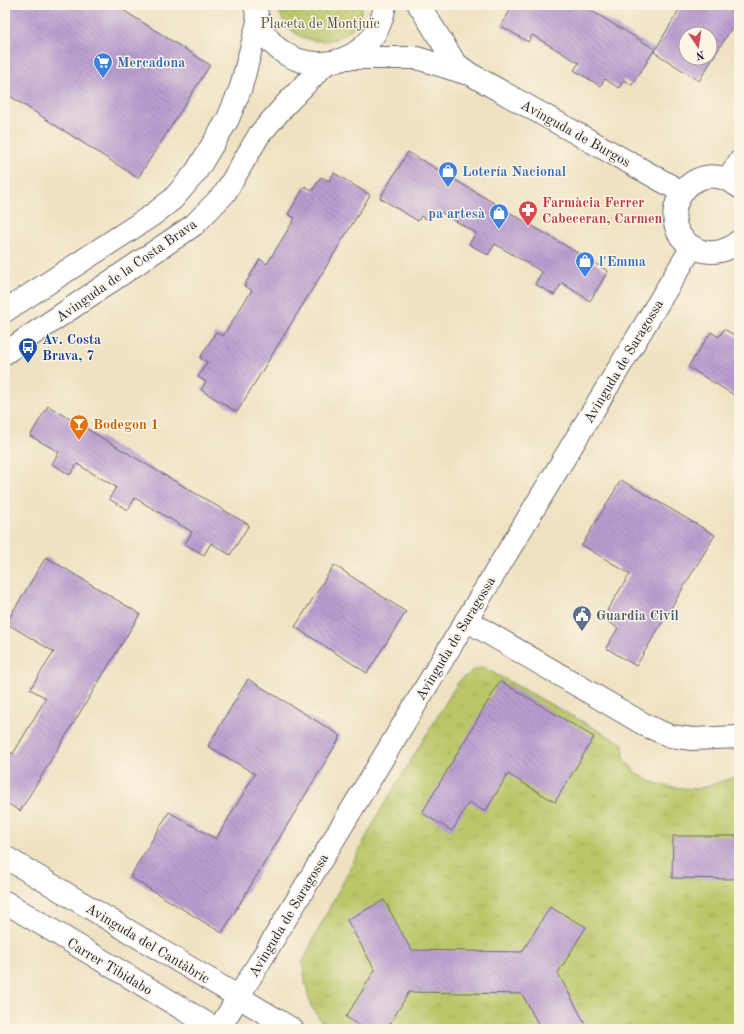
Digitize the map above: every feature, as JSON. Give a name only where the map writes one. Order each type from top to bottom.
[{"type":"street","points":[[255,12],[274,45],[285,54],[304,62],[335,61],[360,50],[372,38],[380,22],[385,5]]},
{"type":"street","name":"Avinguda de Burgos","points":[[418,5],[455,63],[470,74],[682,192]]},
{"type":"street","points":[[5,311],[151,216],[173,199],[196,172],[228,119],[241,87],[255,12]]},
{"type":"street","name":"Avinguda de Burgos","points":[[335,61],[417,58],[470,74]]},
{"type":"street","name":"Avinguda de la Costa Brava","points":[[5,353],[194,226],[225,193],[259,135],[286,104],[335,61]]},
{"type":"street","points":[[735,176],[703,177],[691,182],[682,192],[676,203],[674,216],[676,228],[692,247],[704,251],[716,252],[728,249],[739,241]]},
{"type":"street","name":"Avinguda de Saragossa","points":[[219,1029],[692,247]]},
{"type":"street","points":[[466,620],[647,726],[670,736],[692,739],[739,737]]},
{"type":"street","name":"Avinguda del Cantàbric","points":[[5,857],[292,1029]]},
{"type":"street","name":"Carrer Tibidabo","points":[[5,902],[216,1029]]},
{"type":"green space","name":"Placeta de Montjuïc","points":[[278,5],[362,5],[358,21],[349,32],[336,39],[322,41],[307,39],[294,32],[283,21]]},
{"type":"green space","points":[[483,667],[623,744],[624,758],[636,773],[652,782],[669,787],[697,789],[739,776],[739,1029],[334,1029],[321,1021],[311,1006],[305,982],[303,962],[313,940],[377,816],[459,681],[472,671]]},
{"type":"building","name":"Mercadona","points":[[5,5],[115,5],[210,65],[138,178],[5,93]]},
{"type":"building","points":[[513,5],[582,5],[655,49],[632,85],[624,80],[619,88],[605,79],[600,86],[574,70],[579,63],[532,35],[528,42],[501,26]]},
{"type":"building","points":[[682,5],[739,5],[739,16],[718,50],[718,26],[678,26],[678,66],[708,66],[699,81],[654,52]]},
{"type":"building","points":[[408,152],[608,271],[590,301],[562,283],[554,295],[535,284],[542,272],[495,244],[488,255],[469,244],[476,233],[437,210],[430,221],[421,216],[418,221],[380,198]]},
{"type":"building","points":[[334,173],[370,195],[237,412],[201,390],[206,382],[198,377],[207,362],[200,358],[216,332],[223,336],[252,290],[244,286],[260,259],[267,264],[295,218],[288,214],[305,186],[312,191],[321,177],[329,181]]},
{"type":"building","points":[[724,329],[739,338],[739,398],[688,367],[711,332],[719,337]]},
{"type":"building","points":[[48,406],[249,525],[230,555],[211,543],[204,555],[185,544],[192,532],[135,498],[128,510],[109,499],[116,487],[77,464],[70,475],[52,464],[59,452],[30,436]]},
{"type":"building","points":[[621,480],[715,535],[636,666],[606,648],[618,628],[607,621],[612,613],[607,610],[630,574],[582,545]]},
{"type":"building","points":[[46,557],[140,614],[20,811],[5,802],[5,750],[13,754],[46,698],[30,689],[54,652],[6,623]]},
{"type":"building","points":[[334,565],[406,612],[367,673],[295,627]]},
{"type":"building","points":[[248,679],[341,736],[222,933],[130,877],[169,812],[216,839],[255,774],[208,746]]},
{"type":"building","points":[[500,681],[594,737],[555,802],[508,774],[485,812],[469,802],[452,831],[422,813]]},
{"type":"building","points":[[673,836],[739,836],[739,879],[672,878]]},
{"type":"building","points":[[384,900],[411,950],[522,952],[550,907],[586,927],[558,973],[588,1029],[541,1029],[522,994],[409,992],[387,1029],[365,1029],[346,1017],[375,970],[347,920]]},
{"type":"place","name":"Mercadona","points":[[103,79]]},
{"type":"place","name":"Lotería Nacional","points":[[448,188]]},
{"type":"place","name":"Farmàcia Ferrer Cabeceran, Carmen","points":[[528,227]]},
{"type":"place","name":"pa artesà","points":[[499,230]]},
{"type":"place","name":"l'Emma","points":[[585,278]]},
{"type":"place","name":"Av. Costa Brava, 7","points":[[28,364]]},
{"type":"place","name":"Bodegon 1","points":[[79,441]]},
{"type":"place","name":"Guardia Civil","points":[[582,632]]}]
